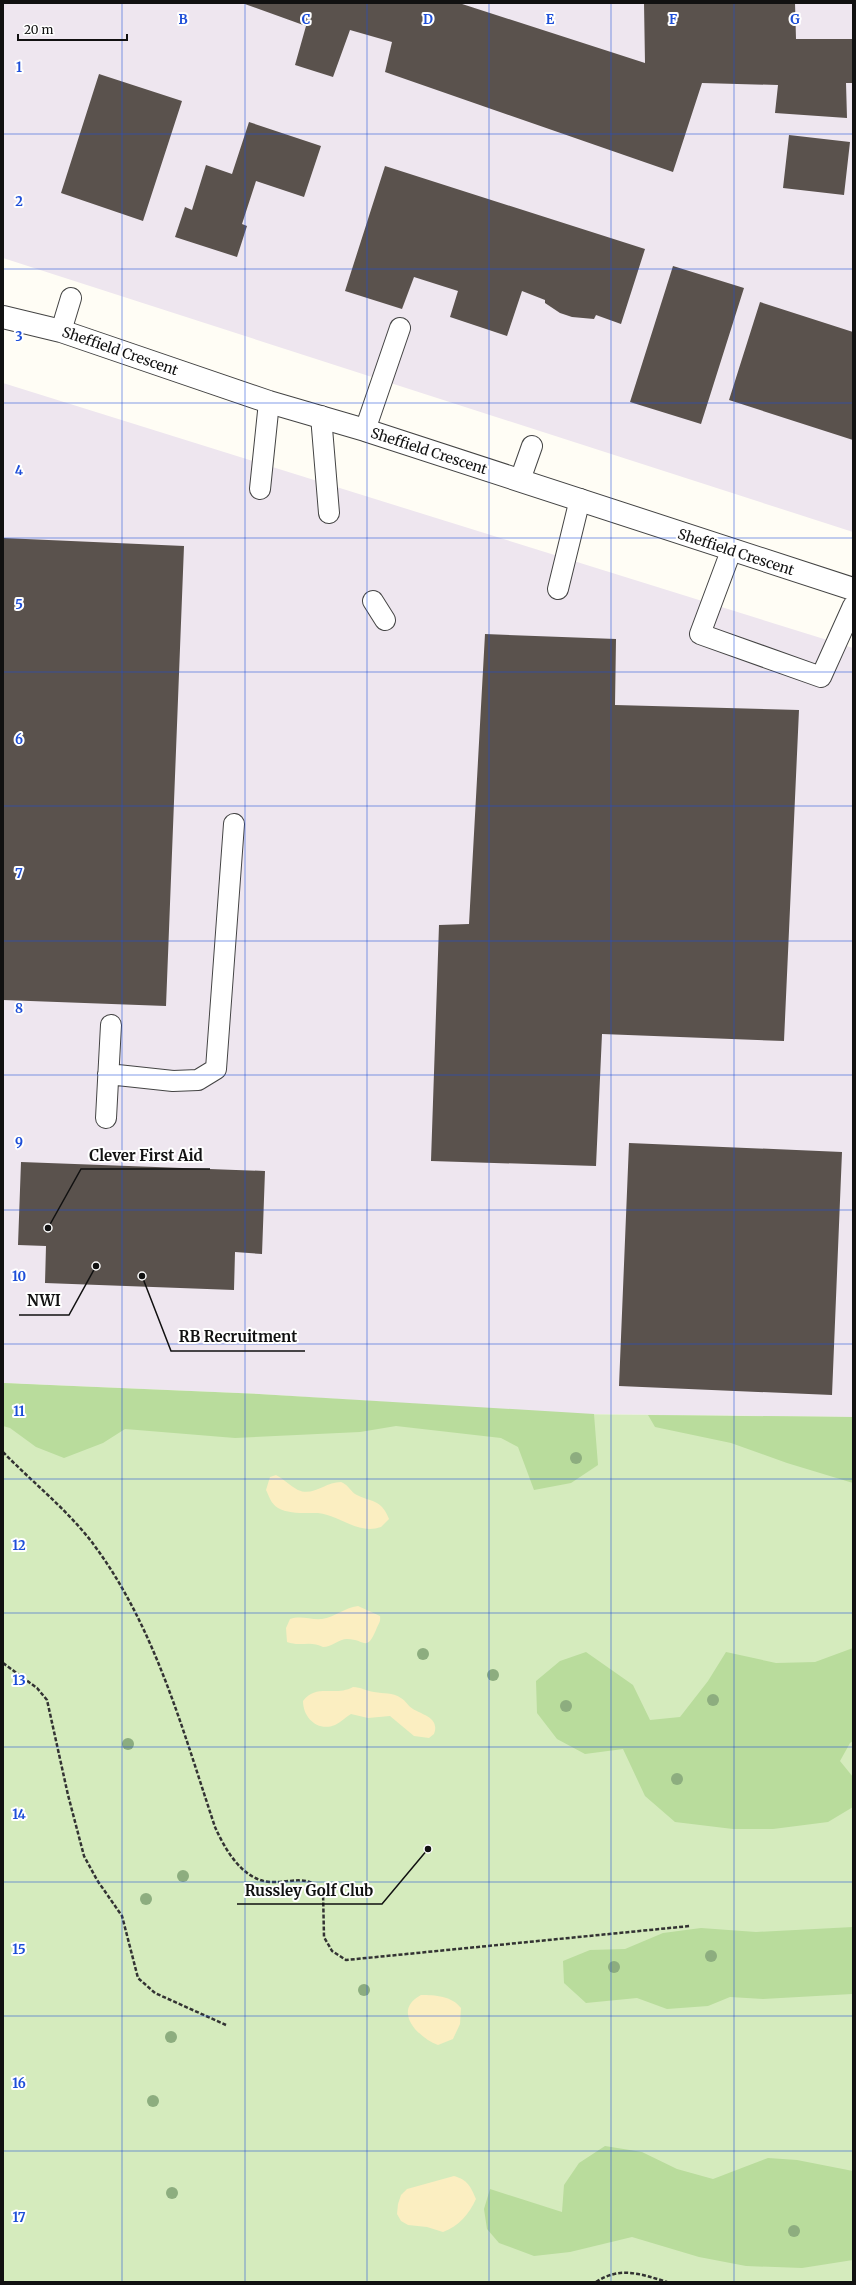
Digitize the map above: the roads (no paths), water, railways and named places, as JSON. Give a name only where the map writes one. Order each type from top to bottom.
[{"type":"street","name":"Sheffield Crescent","points":[[3,317],[61,331],[269,402],[365,430],[580,499],[731,551],[853,589]]},
{"type":"lane","points":[[61,331],[70,298]]},
{"type":"lane","points":[[365,430],[400,328]]},
{"type":"lane","points":[[260,489],[269,402]]},
{"type":"lane","points":[[321,416],[329,513]]},
{"type":"lane","points":[[520,480],[532,446]]},
{"type":"lane","points":[[558,589],[580,499]]},
{"type":"lane","points":[[731,551],[700,634],[821,677],[853,606]]},
{"type":"lane","points":[[372,600],[385,620]]},
{"type":"lane","points":[[108,1074],[173,1081],[198,1080],[216,1069],[234,824]]},
{"type":"lane","points":[[106,1118],[112,1025]]},
{"type":"place","name":"Clever First Aid","points":[[48,1228]]},
{"type":"place","name":"NWI","points":[[96,1266]]},
{"type":"place","name":"RB Recruitment","points":[[142,1276]]},
{"type":"place","name":"Russley Golf Club","points":[[428,1849]]}]
